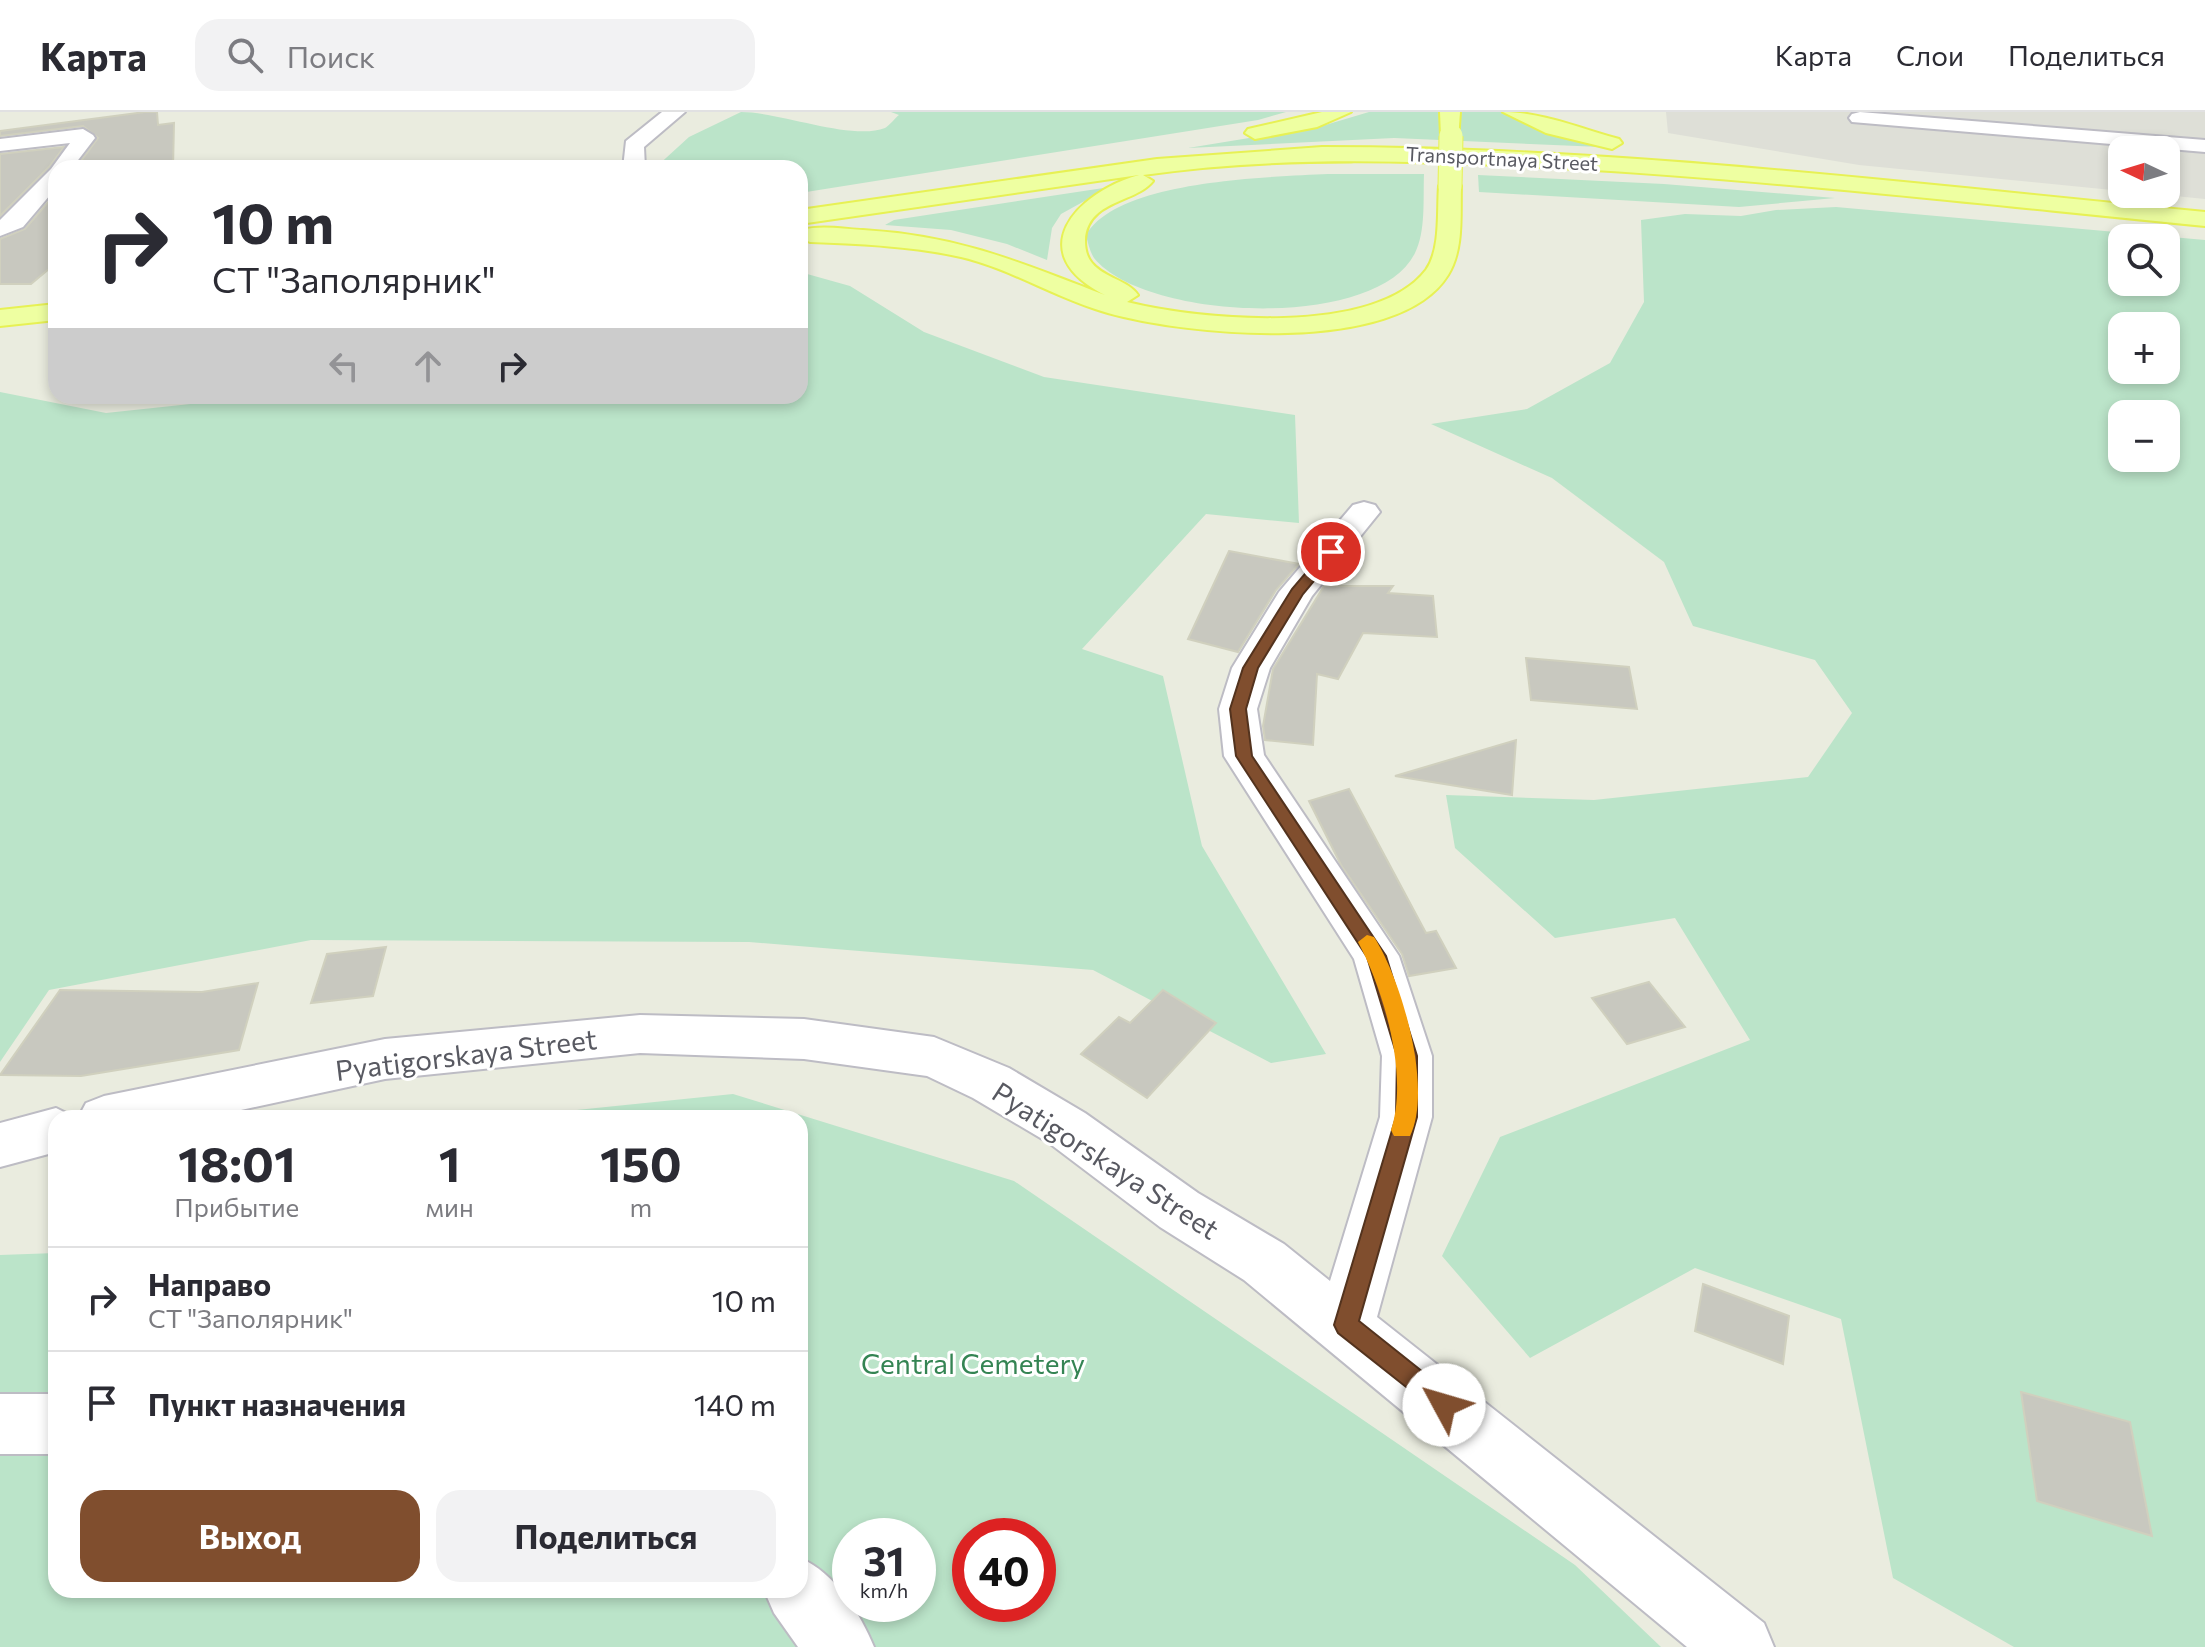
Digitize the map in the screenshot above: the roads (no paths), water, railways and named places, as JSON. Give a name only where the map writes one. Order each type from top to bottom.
[{"type":"main road","points":[[1237,136],[1310,123],[1341,112]]},
{"type":"main road","points":[[808,235],[898,240],[963,251],[1022,269],[1117,308],[1182,322],[1239,326],[1335,320],[1401,302],[1423,288],[1437,273],[1447,224],[1450,112]]},
{"type":"main road","points":[[1513,112],[1553,129],[1614,143],[1827,181]]},
{"type":"main road","points":[[897,203],[1138,151],[1209,140]]},
{"type":"main road","points":[[1322,153],[1158,176],[1109,193],[1081,215],[1073,233],[1073,252],[1084,269],[1100,281],[1145,303],[1231,317],[1335,320]]},
{"type":"main road","name":"Transportnaya Street","points":[[808,216],[1157,166],[1322,153],[1542,159],[1827,181],[2205,219]]},
{"type":"main road","points":[[0,318],[48,313]]},
{"type":"street","points":[[634,160],[633,145],[675,112]]},
{"type":"street","points":[[1859,118],[2205,146]]},
{"type":"street","points":[[0,145],[83,135],[85,138],[67,160]]},
{"type":"street","points":[[0,229],[15,222],[48,183]]},
{"type":"street","points":[[1346,1325],[1406,1117],[1407,1056],[1376,956],[1244,756],[1238,709],[1251,668],[1297,592],[1364,512]]},
{"type":"street","name":"Pyatigorskaya Street","points":[[142,1110],[385,1059],[640,1034],[804,1039],[934,1057],[991,1083],[1067,1128],[1179,1210],[1264,1262],[1346,1325],[1740,1647]]},
{"type":"street","points":[[0,1145],[48,1132]]},
{"type":"street","points":[[0,1424],[48,1424]]},
{"type":"street","points":[[803,1598],[840,1647]]},
{"type":"park label","name":"Central Cemetery","points":[[973,1363]]}]
